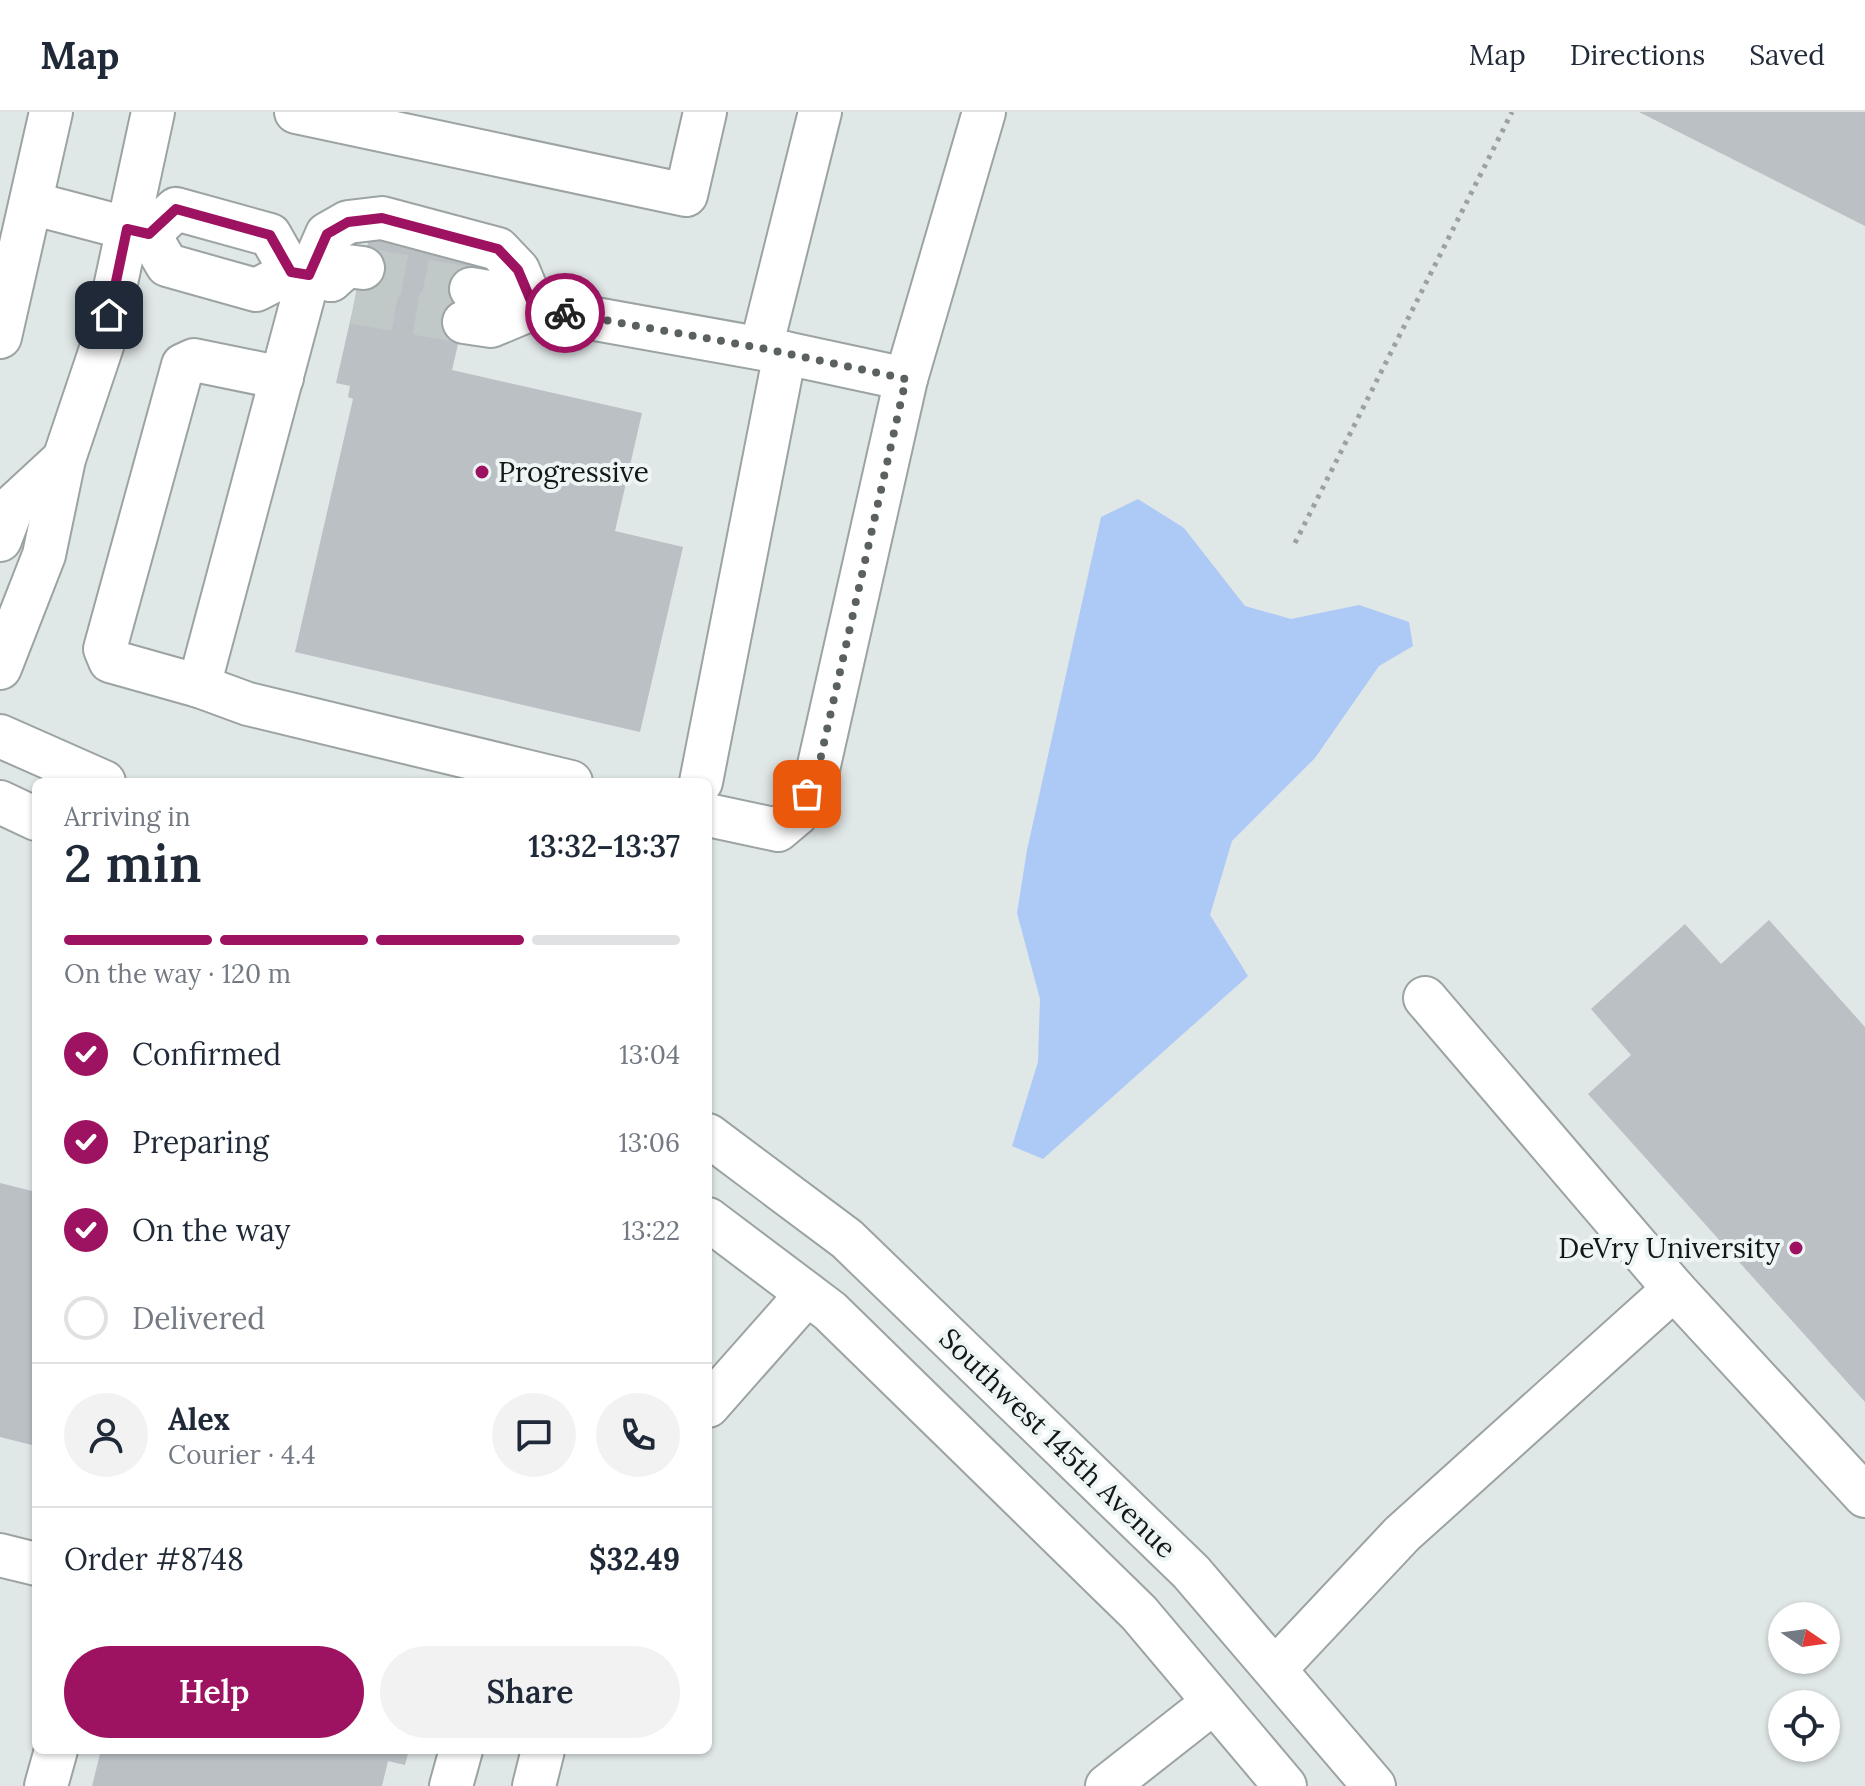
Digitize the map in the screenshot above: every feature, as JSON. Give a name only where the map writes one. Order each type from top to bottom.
[{"type":"street","points":[[0,337],[51,112]]},
{"type":"street","points":[[0,668],[44,555],[64,459],[138,232],[153,112]]},
{"type":"street","points":[[296,112],[686,195],[705,112]]},
{"type":"street","points":[[702,778],[773,350],[820,112]]},
{"type":"street","points":[[712,816],[778,830],[797,814],[817,774],[906,379],[984,112]]},
{"type":"street","points":[[31,203],[138,232],[167,265],[256,290],[330,279]]},
{"type":"street","points":[[138,232],[176,209],[270,235],[330,279]]},
{"type":"street","points":[[199,686],[282,378],[330,279],[327,234],[348,222],[382,218],[498,249],[518,270],[534,308]]},
{"type":"street","points":[[467,305],[491,326],[534,308],[773,350],[906,379]]},
{"type":"street","points":[[282,378],[194,360],[183,365],[105,649],[110,661],[199,686],[248,704],[554,778]]},
{"type":"street","points":[[4,514],[64,459]]},
{"type":"street","points":[[0,736],[95,778]]},
{"type":"street","points":[[0,802],[32,817]]},
{"type":"street","points":[[1425,998],[1674,1289],[1865,1496]]},
{"type":"street","name":"Southwest 145th Avenue","points":[[712,1138],[847,1239],[1191,1572],[1374,1786]]},
{"type":"street","points":[[712,1222],[830,1311],[1139,1613],[1285,1786]]},
{"type":"street","points":[[1276,1668],[1402,1534],[1674,1289]]},
{"type":"street","points":[[712,1401],[807,1294]]},
{"type":"street","points":[[0,1555],[32,1563]]},
{"type":"street","points":[[1107,1786],[1214,1702]]},
{"type":"street","points":[[46,1786],[55,1754]]},
{"type":"street","points":[[451,1786],[460,1754]]},
{"type":"street","points":[[534,1786],[542,1754]]},
{"type":"path","points":[[1295,543],[1512,112]]},
{"type":"water","points":[[1138,499],[1184,528],[1245,606],[1291,619],[1359,605],[1409,622],[1413,646],[1379,666],[1315,758],[1232,841],[1210,915],[1248,976],[1043,1159],[1012,1146],[1038,1062],[1040,999],[1017,913],[1027,850],[1101,517]]},
{"type":"building","points":[[1639,112],[1865,112],[1865,226]]},
{"type":"building","name":"Progressive","points":[[369,238],[477,263],[452,370],[642,413],[615,531],[683,547],[640,732],[295,652],[353,399],[348,397],[350,386],[336,383]]},
{"type":"building","name":"DeVry University","points":[[1769,920],[1865,1027],[1865,1402],[1588,1094],[1631,1055],[1591,1009],[1685,924],[1721,964]]},
{"type":"building","points":[[0,1183],[32,1191],[32,1445],[0,1437]]},
{"type":"building","points":[[100,1754],[408,1754],[405,1765],[388,1761],[382,1786],[92,1786]]},
{"type":"tunnel","points":[[363,268],[471,289]]},
{"type":"tunnel","points":[[354,303],[464,322]]},
{"type":"way so far","points":[[565,313],[761,348],[906,379],[817,774],[807,794]]},
{"type":"place","name":"Progressive","points":[[482,472]]},
{"type":"place","name":"DeVry University","points":[[1796,1248]]},
{"type":"route","points":[[109,315],[127,229],[149,234],[176,209],[270,235],[291,272],[309,275],[327,234],[348,222],[382,218],[498,249],[518,270],[534,308],[565,313]]}]
